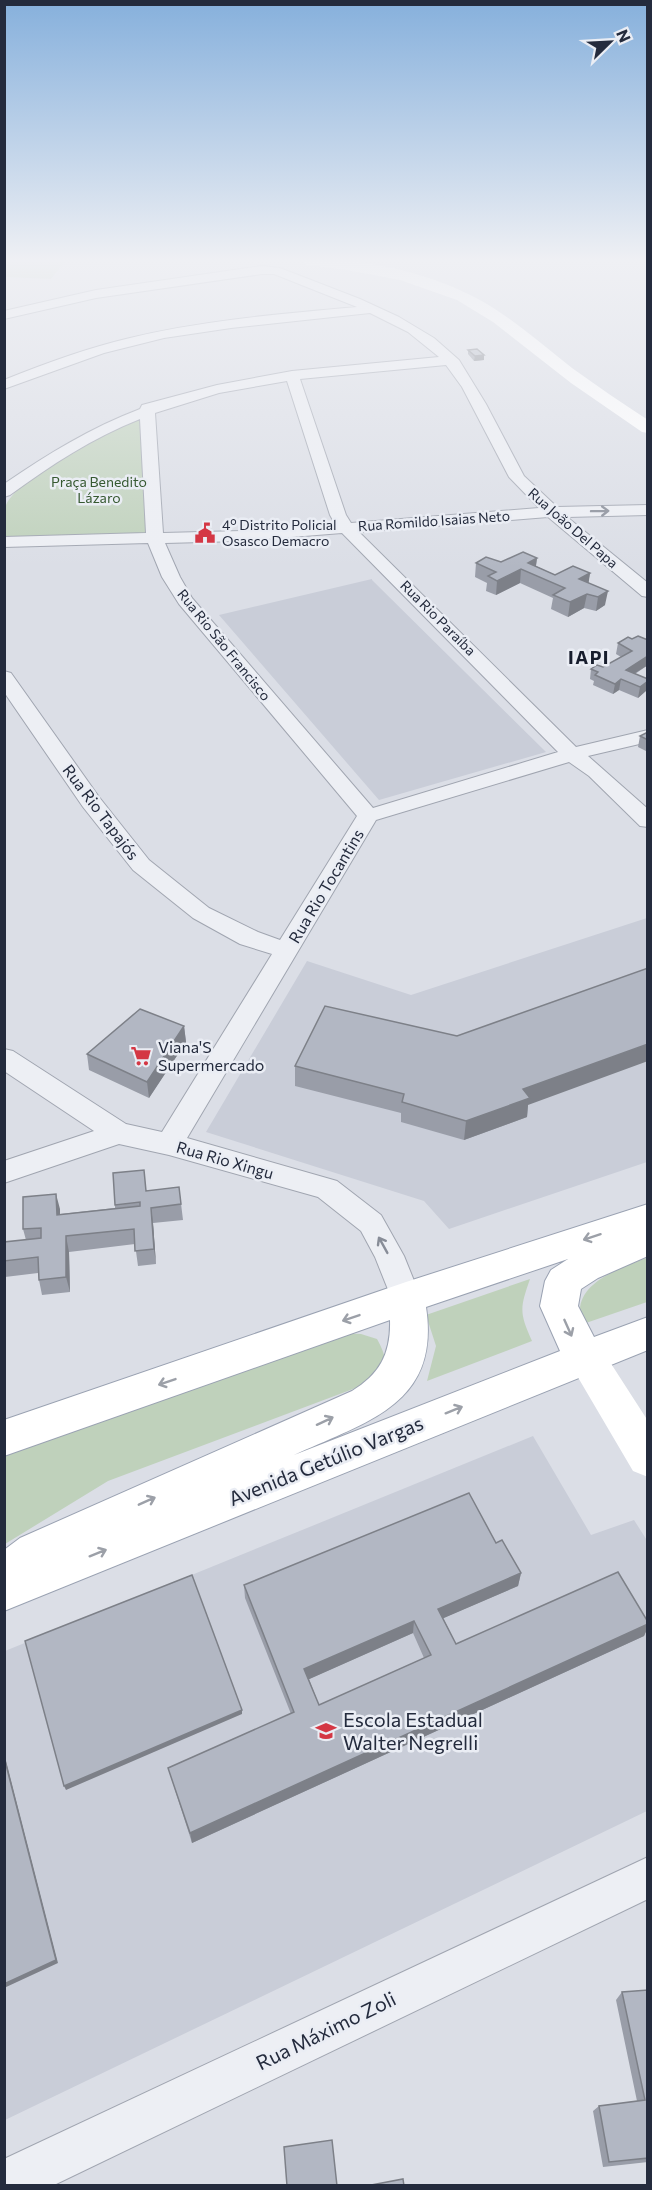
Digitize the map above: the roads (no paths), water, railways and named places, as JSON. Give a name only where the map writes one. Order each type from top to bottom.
[{"type":"main road","points":[[556,363],[648,428]]},
{"type":"main road","points":[[4,1438],[406,1298],[648,1218]]},
{"type":"main road","points":[[648,1240],[585,1267],[564,1281],[559,1306],[570,1333],[648,1458]]},
{"type":"main road","points":[[4,1578],[35,1553],[263,1450],[382,1392],[400,1372],[409,1343],[411,1328],[406,1298]]},
{"type":"main road","name":"Avenida Getúlio Vargas","points":[[4,1590],[648,1333]]},
{"type":"street","points":[[4,385],[61,363]]},
{"type":"street","points":[[4,492],[33,469],[68,448],[147,408],[208,390],[254,380],[418,363]]},
{"type":"street","name":"Rua João Del Papa","points":[[454,363],[465,379],[518,479],[552,512],[648,592]]},
{"type":"street","name":"Rua Rio Paraíba","points":[[292,375],[338,515],[346,528],[572,754],[596,772],[648,821]]},
{"type":"street","name":"Rua Rio São Francisco","points":[[147,408],[155,540],[171,577],[185,600],[368,816]]},
{"type":"street","name":"Rua Romildo Isaias Neto","points":[[4,542],[155,540],[552,512],[648,510]]},
{"type":"street","name":"Rua Rio Tapajós","points":[[4,677],[91,802],[141,865],[201,914],[249,938],[288,951]]},
{"type":"street","name":"Rua Rio Tocantins","points":[[170,1144],[368,816],[572,754],[648,736]]},
{"type":"street","name":"Rua Rio Xingu","points":[[4,1058],[118,1133],[170,1144],[327,1189],[371,1223],[389,1256],[406,1298]]},
{"type":"street","points":[[4,1172],[118,1133]]},
{"type":"street","name":"Rua Máximo Zoli","points":[[4,2184],[648,1877]]},
{"type":"place","name":"4º Distrito Policial Osasco Demacro","points":[[205,533]]},
{"type":"place","name":"Viana'S Supermercado","points":[[141,1056]]},
{"type":"place","name":"Escola Estadual Walter Negrelli","points":[[326,1731]]},
{"type":"district","name":"IAPI","points":[[589,658]]},
{"type":"park label","name":"Praça Benedito Lázaro","points":[[99,490]]}]
